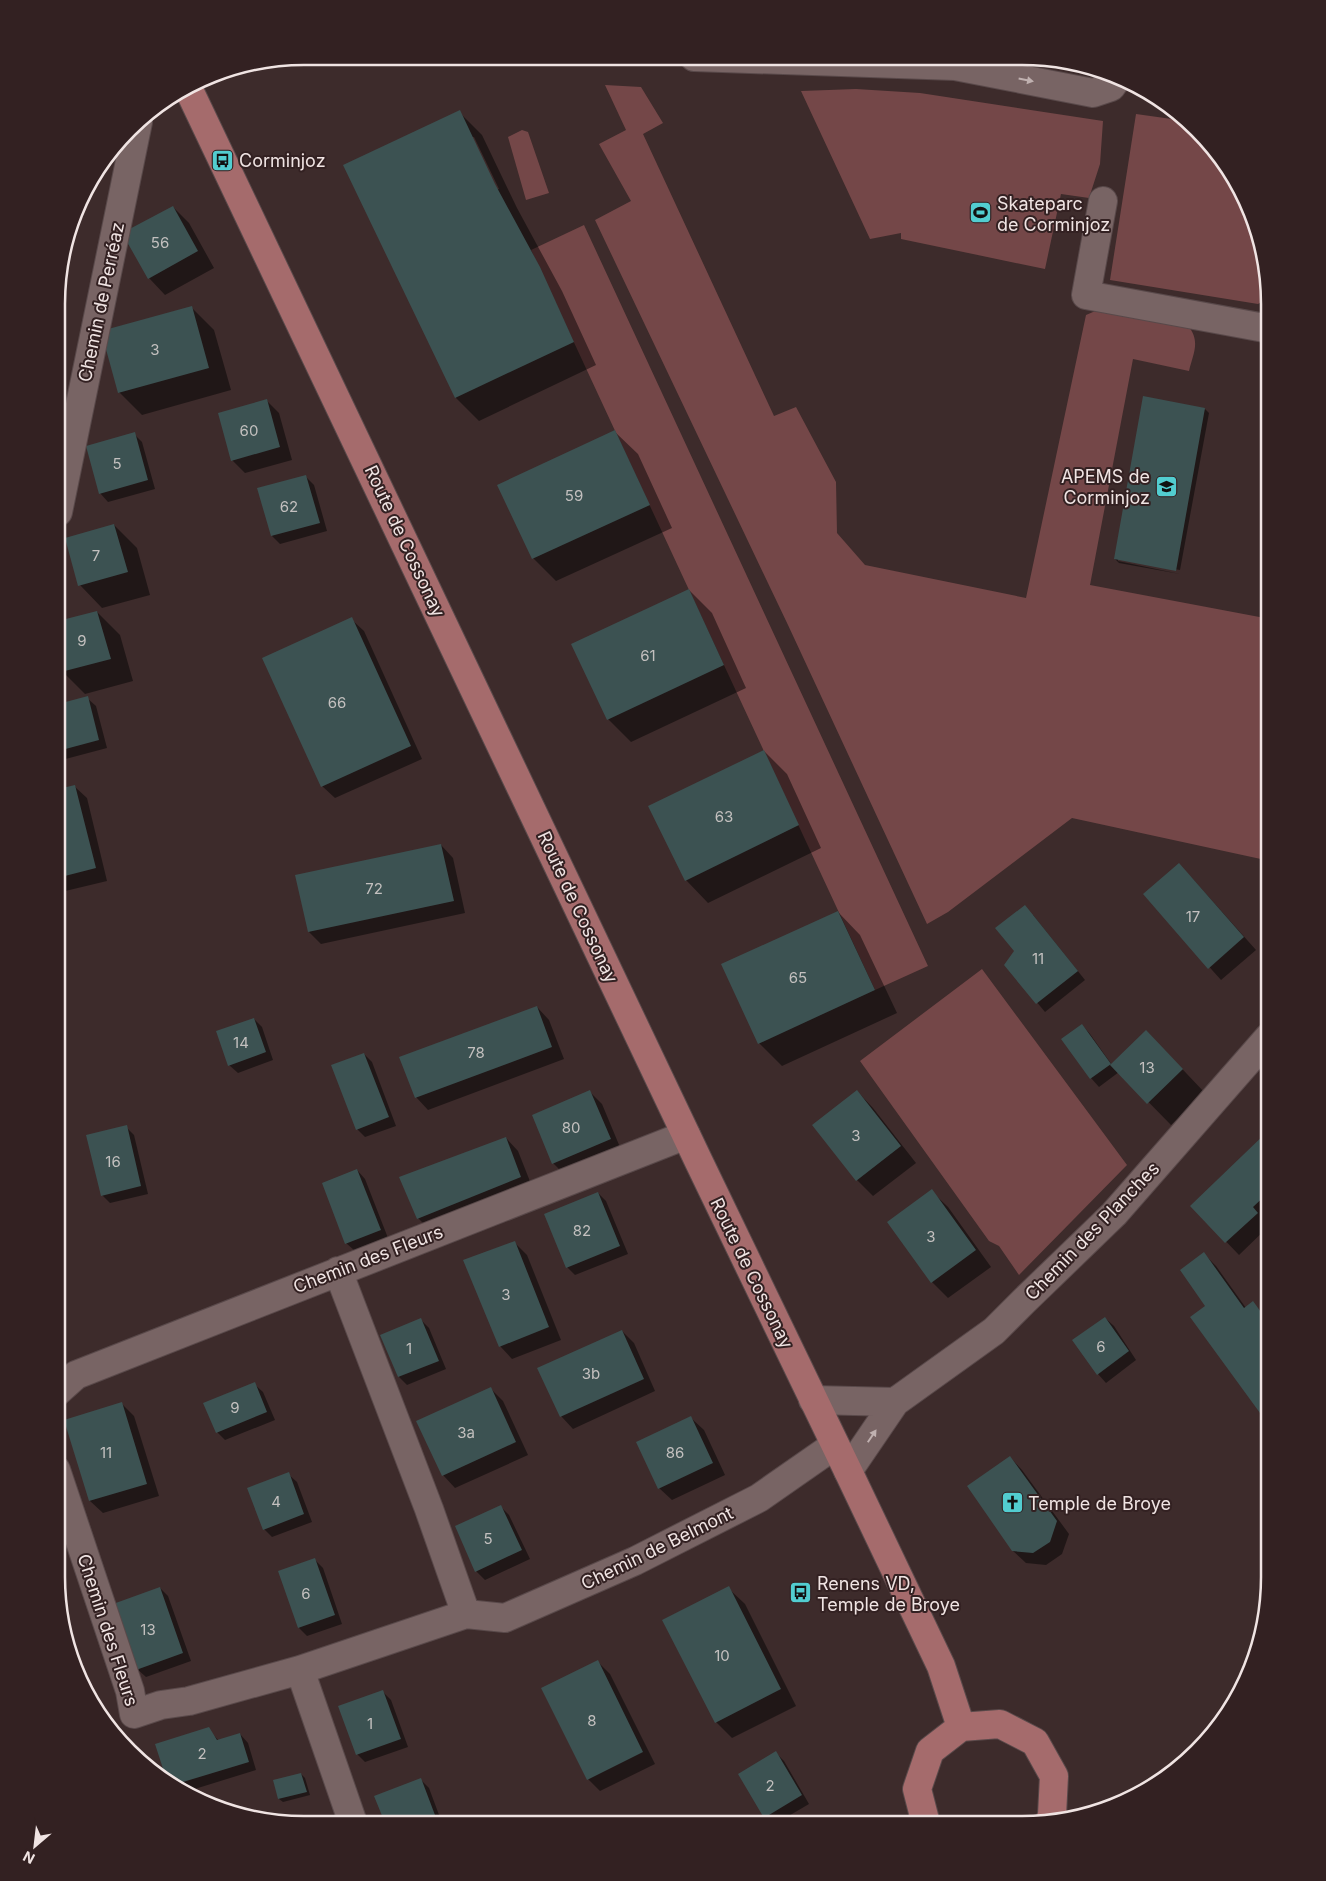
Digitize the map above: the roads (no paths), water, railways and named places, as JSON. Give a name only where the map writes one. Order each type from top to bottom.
[{"type":"main road","name":"Route de Cossonay","points":[[191,94],[941,1666],[961,1727]]},
{"type":"main road","points":[[924,1816],[917,1789],[930,1752],[961,1727],[1000,1724],[1035,1742],[1054,1776],[1052,1814]]},
{"type":"street","points":[[926,65],[955,66],[1094,93],[1111,87],[1114,83]]},
{"type":"street","name":"Chemin de Perréaz","points":[[65,478],[135,135]]},
{"type":"street","points":[[1103,201],[1086,295],[1261,327]]},
{"type":"street","name":"Chemin des Planches","points":[[848,1471],[895,1402],[994,1331],[1066,1261],[1114,1214],[1261,1046]]},
{"type":"street","name":"Chemin des Fleurs","points":[[65,1384],[76,1375],[338,1270],[686,1135]]},
{"type":"street","points":[[338,1270],[466,1614]]},
{"type":"street","points":[[813,1400],[895,1402]]},
{"type":"street","name":"Chemin de Belmont","points":[[300,1670],[466,1614],[504,1618],[635,1561],[758,1498],[836,1445]]},
{"type":"street","name":"Chemin des Fleurs","points":[[65,1497],[130,1691],[134,1714],[161,1705],[189,1701],[300,1670]]},
{"type":"street","points":[[300,1670],[352,1816]]},
{"type":"place","name":"Corminjoz","points":[[223,160]]},
{"type":"place","name":"Skateparc de Corminjoz","points":[[981,213]]},
{"type":"place","name":"APEMS de Corminjoz","points":[[1166,486]]},
{"type":"place","name":"Temple de Broye","points":[[1012,1503]]},
{"type":"place","name":"Renens VD, Temple de Broye","points":[[801,1593]]}]
